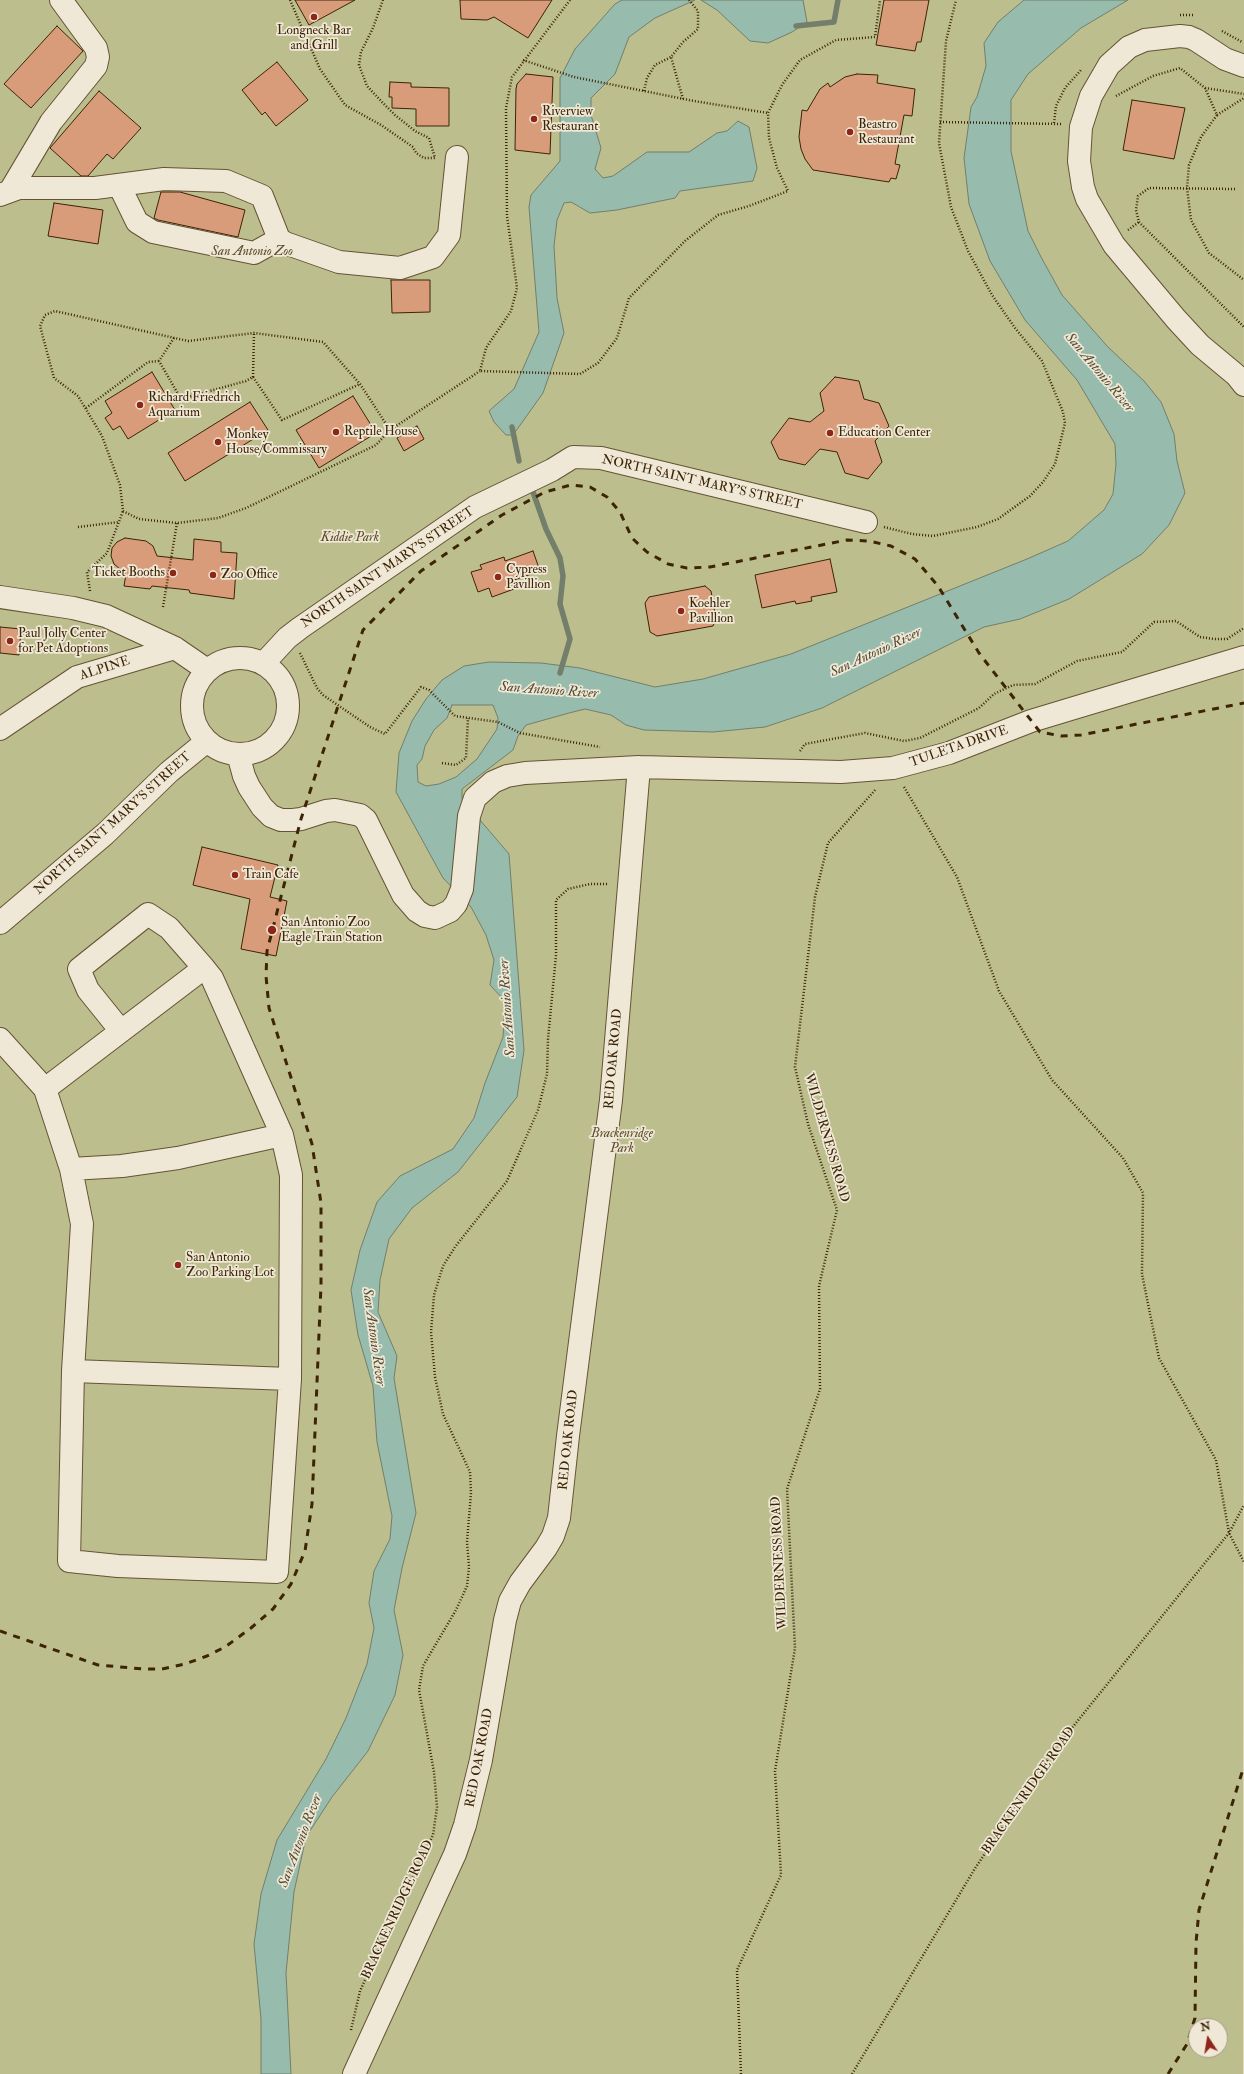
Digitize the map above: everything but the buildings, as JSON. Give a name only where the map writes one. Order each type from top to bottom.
[{"type":"street","points":[[5,193],[51,122],[96,66],[98,57],[96,48],[61,0]]},
{"type":"street","points":[[1244,66],[1225,59],[1189,37],[1168,37],[1141,41],[1122,52],[1109,65],[1091,96],[1081,127],[1079,161],[1083,187],[1102,229],[1126,261],[1176,319],[1200,345],[1236,376],[1244,386]]},
{"type":"street","points":[[5,193],[19,188],[95,188],[164,179],[226,180],[262,196],[279,239],[285,243],[339,262],[400,268],[433,257],[450,236],[457,157]]},
{"type":"street","points":[[119,186],[137,222],[153,232],[254,252],[279,239]]},
{"type":"street","name":"NORTH SAINT MARY'S STREET","points":[[264,663],[287,638],[475,508],[573,458],[601,458],[866,522]]},
{"type":"street","points":[[0,597],[73,608],[106,616],[175,648],[207,670]]},
{"type":"street","name":"ALPINE","points":[[0,729],[77,677],[175,648]]},
{"type":"street","points":[[238,657],[250,658],[264,663],[280,677],[286,688],[289,701],[285,726],[278,736],[268,745],[257,751],[238,754],[219,749],[207,741],[198,729],[192,714],[192,698],[197,683],[207,670],[227,659],[238,657]]},
{"type":"street","name":"TULETA DRIVE","points":[[238,754],[244,776],[249,787],[262,807],[271,816],[281,820],[293,820],[335,810],[360,815],[366,820],[403,895],[417,911],[425,916],[435,918],[450,911],[460,897],[471,806],[475,798],[493,782],[517,774],[639,767],[841,772],[893,768],[950,753],[1031,721],[1244,657]]},
{"type":"street","name":"NORTH SAINT MARY'S STREET","points":[[0,923],[105,834],[169,772],[207,741]]},
{"type":"street","name":"RED OAK ROAD","points":[[354,2074],[455,1854],[465,1825],[481,1760],[505,1620],[510,1601],[520,1583],[546,1548],[553,1536],[559,1518],[609,1115],[639,767]]},
{"type":"street","points":[[0,1039],[45,1088],[71,1169],[82,1224],[73,1371],[70,1561],[118,1566],[277,1572],[290,1379],[292,1175],[282,1136],[212,978],[169,928],[148,914],[79,969],[88,990],[121,1031]]},
{"type":"street","points":[[45,1088],[204,968]]},
{"type":"street","points":[[71,1169],[122,1166],[178,1158],[282,1136]]},
{"type":"street","points":[[73,1371],[290,1379]]},
{"type":"path","points":[[290,0],[320,69],[345,105],[381,125],[413,147],[416,153],[424,158],[436,158],[429,138],[416,131],[395,115],[381,101],[367,86],[358,65],[361,52],[373,28],[383,0]]},
{"type":"path","points":[[480,371],[486,348],[511,311],[517,288],[507,216],[506,108],[512,78],[523,60],[570,0]]},
{"type":"path","points":[[644,91],[647,78],[655,65],[671,57],[683,42],[698,29],[698,11],[689,0]]},
{"type":"path","points":[[123,511],[139,519],[177,523],[218,518],[246,508],[376,445],[390,430],[480,371],[580,374],[598,363],[617,338],[629,298],[685,241],[718,214],[749,206],[788,191],[777,168],[769,138],[768,113],[782,85],[800,60],[836,40],[875,37],[880,0]]},
{"type":"path","points":[[866,522],[912,534],[934,536],[977,527],[998,519],[1030,496],[1043,482],[1055,464],[1064,423],[1062,412],[1042,361],[1015,328],[992,295],[968,251],[951,207],[939,143],[946,41],[956,0]]},
{"type":"path","points":[[671,57],[683,99]]},
{"type":"path","points":[[523,60],[560,72],[644,91],[768,113]]},
{"type":"path","points":[[1111,100],[1129,87],[1153,76],[1180,68],[1204,88],[1217,116]]},
{"type":"path","points":[[1204,88],[1244,94]]},
{"type":"path","points":[[1244,98],[1217,116],[1201,137],[1189,165],[1187,188],[1191,220],[1209,253],[1244,280]]},
{"type":"path","points":[[940,122],[1033,122],[1081,127]]},
{"type":"path","points":[[1235,189],[1149,188],[1138,196],[1136,210],[1139,222],[1244,328]]},
{"type":"path","points":[[1124,234],[1139,222]]},
{"type":"path","points":[[90,591],[87,572],[107,553],[123,511],[118,478],[102,436],[86,408],[78,396],[54,378],[40,326],[45,315],[55,311],[188,341],[254,333],[323,342],[360,384],[390,430]]},
{"type":"path","points":[[254,333],[252,377],[282,420],[360,384]]},
{"type":"path","points":[[159,361],[174,338]]},
{"type":"path","points":[[159,361],[181,399],[246,381],[252,377]]},
{"type":"path","points":[[86,408],[148,362],[159,361]]},
{"type":"path","points":[[78,527],[119,522]]},
{"type":"path","points":[[163,607],[177,523]]},
{"type":"path","points":[[796,756],[805,744],[865,733],[904,741],[920,738],[979,708],[994,694],[1013,685],[1035,684],[1077,661],[1122,652],[1154,622],[1176,621],[1200,638],[1214,639],[1226,639],[1244,628]]},
{"type":"path","points":[[287,638],[301,653],[317,688],[323,695],[370,727],[385,734],[421,687],[429,690],[452,711],[455,716],[498,722],[520,733],[601,748]]},
{"type":"path","points":[[442,762],[456,765],[466,758],[468,718]]},
{"type":"path","points":[[893,768],[957,877],[999,992],[1052,1080],[1123,1158],[1143,1193],[1142,1274],[1159,1358],[1216,1460],[1229,1533],[1244,1562]]},
{"type":"path","name":"WILDERNESS ROAD","points":[[741,2074],[737,1970],[781,1874],[775,1771],[795,1648],[787,1488],[820,1389],[819,1286],[837,1210],[808,1124],[795,1067],[815,897],[828,843],[863,805],[893,768]]},
{"type":"path","name":"BRACKENRIDGE ROAD","points":[[350,2031],[360,1991],[433,1835],[437,1807],[434,1772],[418,1690],[423,1666],[456,1610],[467,1586],[469,1567],[467,1542],[471,1493],[470,1472],[443,1414],[434,1377],[431,1332],[434,1295],[443,1266],[455,1247],[507,1181],[538,1110],[547,1074],[548,1039],[556,955],[556,900],[568,889],[590,884],[613,884]]},
{"type":"path","name":"BRACKENRIDGE ROAD","points":[[852,2074],[974,1870],[1055,1749],[1229,1533],[1244,1505]]},
{"type":"green space","name":"Brackenridge Park","points":[[0,0],[1244,0],[1243,2074],[0,2074]]},
{"type":"water","points":[[622,0],[695,0],[655,18],[629,37],[615,74],[591,98],[591,115],[601,148],[595,169],[603,178],[613,176],[647,152],[689,152],[717,133],[727,131],[738,121],[749,127],[757,168],[753,181],[680,191],[675,198],[617,210],[590,213],[571,202],[564,203],[557,220],[554,246],[557,298],[564,333],[543,393],[513,435],[506,435],[494,422],[489,411],[514,389],[539,332],[529,207],[531,195],[560,161],[560,78],[575,49],[615,4]]},
{"type":"water","points":[[701,0],[803,0],[807,22],[792,32],[768,43],[750,41],[717,10]]},
{"type":"water","name":"San Antonio River","points":[[1024,0],[1128,0],[1081,28],[1028,74],[1011,100],[1011,151],[1028,231],[1041,257],[1062,295],[1108,347],[1144,381],[1161,402],[1174,434],[1177,461],[1185,493],[1169,525],[1142,554],[1069,599],[1020,619],[984,627],[822,708],[765,727],[713,732],[644,730],[626,725],[611,715],[585,709],[526,725],[518,736],[513,750],[462,789],[462,799],[509,854],[524,1050],[517,1097],[458,1172],[412,1208],[389,1239],[380,1280],[378,1312],[397,1356],[394,1378],[416,1513],[402,1568],[394,1610],[403,1655],[395,1695],[368,1751],[332,1797],[306,1837],[294,1892],[286,1973],[291,2074],[261,2074],[261,2019],[254,1944],[261,1894],[277,1840],[326,1759],[346,1718],[367,1664],[374,1628],[369,1603],[374,1571],[390,1539],[392,1516],[377,1442],[373,1386],[358,1335],[351,1290],[360,1250],[377,1202],[400,1176],[453,1149],[474,1118],[485,1083],[503,1037],[505,1001],[490,985],[494,960],[486,935],[471,907],[443,878],[396,792],[399,753],[412,721],[426,699],[442,680],[464,666],[489,662],[541,663],[580,668],[655,687],[703,679],[791,654],[1027,559],[1068,541],[1104,510],[1113,494],[1116,464],[1115,444],[1077,380],[1025,320],[990,261],[969,204],[964,158],[971,107],[977,97],[986,66],[984,43],[998,22]],"holes":[[[452,705],[493,705],[498,718],[497,729],[477,759],[456,777],[439,784],[426,786],[418,782],[417,765],[422,759],[425,746],[434,730],[447,718]]]},
{"type":"waterway","points":[[796,26],[834,22],[838,0]]},
{"type":"waterway","points":[[512,427],[519,461]]},
{"type":"waterway","points":[[533,492],[546,529],[560,558],[563,576],[560,604],[570,639],[560,673]]},
{"type":"railway","points":[[0,1631],[98,1665],[162,1669],[185,1664],[207,1656],[225,1647],[251,1628],[273,1609],[291,1584],[305,1551],[312,1504],[321,1285],[321,1203],[312,1144],[269,1008],[266,976],[267,951],[301,819],[363,630],[421,571],[502,515],[545,492],[571,485],[590,487],[607,497],[620,512],[632,538],[647,552],[668,564],[687,568],[710,567],[847,540],[869,541],[891,546],[915,559],[938,586],[979,653],[1040,732],[1061,736],[1081,735],[1244,703]]},
{"type":"railway","points":[[1168,2074],[1187,2044],[1195,2018],[1196,1943],[1199,1910],[1244,1766]]},
{"type":"place","name":"Longneck Bar and Grill","points":[[314,17]]},
{"type":"place","name":"Riverview Restaurant","points":[[534,119]]},
{"type":"place","name":"Beastro Restaurant","points":[[850,132]]},
{"type":"place","name":"Richard Friedrich Aquarium","points":[[140,405]]},
{"type":"place","name":"Reptile House","points":[[336,432]]},
{"type":"place","name":"Education Center","points":[[830,433]]},
{"type":"place","name":"Monkey House/Commissary","points":[[218,442]]},
{"type":"place","name":"Ticket Booths","points":[[173,573]]},
{"type":"place","name":"Zoo Office","points":[[213,575]]},
{"type":"place","name":"Cypress Pavillion","points":[[498,577]]},
{"type":"place","name":"Koehler Pavillion","points":[[681,611]]},
{"type":"place","name":"Paul Jolly Center for Pet Adoptions","points":[[10,641]]},
{"type":"place","name":"Train Cafe","points":[[235,875]]},
{"type":"place","name":"San Antonio Zoo Eagle Train Station","points":[[272,930]]},
{"type":"place","name":"San Antonio Zoo Parking Lot","points":[[178,1265]]},
{"type":"park label","name":"San Antonio Zoo","points":[[252,252]]},
{"type":"park label","name":"Kiddie Park","points":[[350,538]]}]
